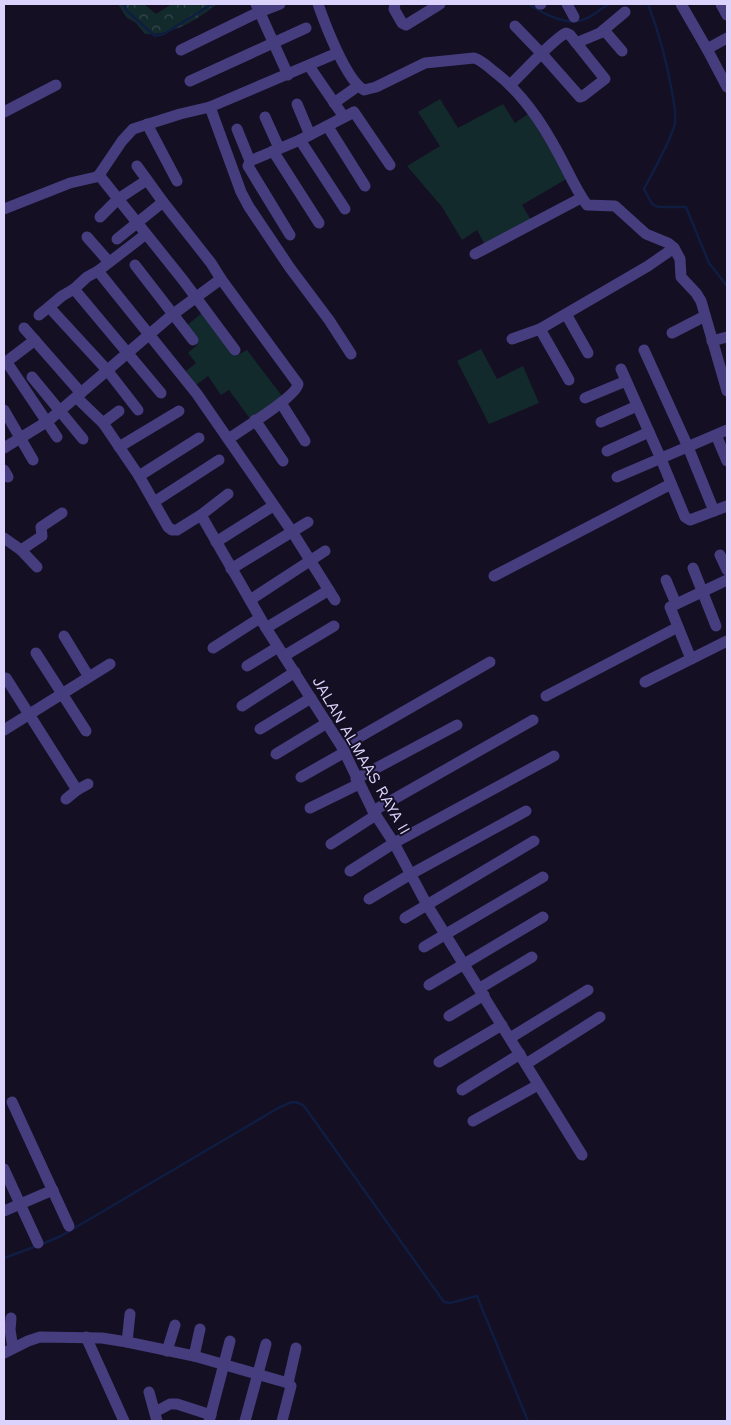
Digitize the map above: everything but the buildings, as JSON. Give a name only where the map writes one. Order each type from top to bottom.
[{"type":"street","points":[[181,50],[257,8],[280,4]]},
{"type":"street","points":[[318,4],[337,53],[358,86],[364,90],[376,87],[425,63],[474,58],[480,60],[511,84],[539,122],[581,198],[587,205],[596,207],[615,206],[646,234],[668,243],[674,248],[680,259],[681,277],[701,301],[727,391]]},
{"type":"street","points":[[395,4],[394,9],[402,23],[406,24],[440,4]]},
{"type":"street","points":[[567,4],[574,17]]},
{"type":"street","points":[[681,4],[726,82]]},
{"type":"street","points":[[721,4],[727,15]]},
{"type":"street","points":[[257,8],[288,75]]},
{"type":"street","points":[[576,43],[604,30],[625,12]]},
{"type":"street","points":[[511,84],[542,54],[561,35],[566,33],[605,79],[581,97],[542,54],[515,26]]},
{"type":"street","points":[[190,81],[306,28]]},
{"type":"street","points":[[604,30],[622,51]]},
{"type":"street","points":[[707,49],[727,38]]},
{"type":"street","points":[[4,208],[46,191],[70,183],[90,180],[99,175],[128,132],[147,124],[210,107],[337,53]]},
{"type":"street","points":[[309,66],[344,117]]},
{"type":"street","points":[[4,112],[56,84]]},
{"type":"street","points":[[334,103],[358,86]]},
{"type":"street","points":[[297,104],[305,137],[345,209]]},
{"type":"street","points":[[210,107],[238,184],[249,207],[351,354]]},
{"type":"street","points":[[250,160],[328,127],[354,112],[390,165]]},
{"type":"street","points":[[265,117],[276,149],[319,223]]},
{"type":"street","points":[[147,124],[177,182]]},
{"type":"street","points":[[328,127],[365,186]]},
{"type":"street","points":[[237,129],[250,160],[248,166],[290,235]]},
{"type":"street","points":[[137,166],[211,263],[298,384],[296,390],[281,403],[228,439]]},
{"type":"street","points":[[99,175],[196,297],[235,350]]},
{"type":"street","points":[[100,217],[118,199],[147,180]]},
{"type":"street","points":[[475,254],[581,198]]},
{"type":"street","points":[[117,239],[163,202]]},
{"type":"street","points":[[138,410],[107,370],[44,311],[146,234]]},
{"type":"street","points":[[87,237],[109,262]]},
{"type":"street","points":[[512,340],[540,329],[648,266],[674,248]]},
{"type":"street","points":[[135,265],[193,340]]},
{"type":"street","points":[[98,270],[197,394],[293,533],[335,600]]},
{"type":"street","points":[[4,448],[48,422],[172,315],[221,279]]},
{"type":"street","points":[[74,289],[161,393]]},
{"type":"street","points":[[566,314],[588,353]]},
{"type":"street","points":[[672,333],[705,316]]},
{"type":"street","points":[[24,328],[103,423],[139,476],[168,527],[172,530],[177,530],[228,494]]},
{"type":"street","points":[[540,329],[569,380]]},
{"type":"street","points":[[712,341],[727,336]]},
{"type":"street","points":[[35,340],[8,360],[57,437]]},
{"type":"street","points":[[644,350],[688,447],[714,511]]},
{"type":"street","points":[[621,369],[687,519],[727,506]]},
{"type":"street","points":[[32,377],[84,439]]},
{"type":"street","points":[[585,398],[626,381]]},
{"type":"street","points":[[281,403],[305,441]]},
{"type":"street","points":[[601,422],[638,406]]},
{"type":"street","points":[[4,410],[33,460]]},
{"type":"street","points":[[103,423],[118,411]]},
{"type":"street","points":[[119,447],[179,411]]},
{"type":"street","points":[[255,420],[282,461]]},
{"type":"street","points":[[607,451],[649,432]]},
{"type":"street","points":[[617,478],[722,432],[727,461]]},
{"type":"street","points":[[139,476],[198,438]]},
{"type":"street","points":[[154,502],[219,460]]},
{"type":"street","points":[[494,576],[671,484]]},
{"type":"street","points":[[216,542],[273,506]]},
{"type":"street","points":[[21,550],[42,536],[41,527],[62,512]]},
{"type":"street","name":"JALAN ALMAAS RAYA II","points":[[200,515],[263,623],[328,723],[375,813],[428,905],[582,1155]]},
{"type":"street","points":[[231,569],[293,533],[308,522]]},
{"type":"street","points":[[4,538],[21,550],[37,567]]},
{"type":"street","points":[[250,600],[325,551]]},
{"type":"street","points":[[720,555],[727,570]]},
{"type":"street","points":[[692,568],[716,626]]},
{"type":"street","points":[[666,580],[676,604]]},
{"type":"street","points":[[691,659],[670,607],[727,580]]},
{"type":"street","points":[[213,648],[329,590]]},
{"type":"street","points":[[247,666],[334,626]]},
{"type":"street","points":[[546,696],[678,627]]},
{"type":"street","points":[[64,636],[89,677]]},
{"type":"street","points":[[645,682],[727,641]]},
{"type":"street","points":[[36,653],[86,731]]},
{"type":"street","points":[[301,777],[490,662]]},
{"type":"street","points":[[4,730],[110,664]]},
{"type":"street","points":[[242,706],[295,672]]},
{"type":"street","points":[[6,678],[77,790]]},
{"type":"street","points":[[260,729],[311,698]]},
{"type":"street","points":[[331,844],[375,813],[533,720]]},
{"type":"street","points":[[276,754],[328,723]]},
{"type":"street","points":[[310,808],[457,724]]},
{"type":"street","points":[[350,871],[394,843],[554,756]]},
{"type":"street","points":[[66,799],[88,784]]},
{"type":"street","points":[[369,900],[411,874],[526,811]]},
{"type":"street","points":[[405,918],[534,842]]},
{"type":"street","points":[[424,947],[543,877]]},
{"type":"street","points":[[430,985],[543,917]]},
{"type":"street","points":[[449,1016],[532,958]]},
{"type":"street","points":[[510,1038],[588,990]]},
{"type":"street","points":[[462,1090],[600,1017]]},
{"type":"street","points":[[439,1062],[502,1025]]},
{"type":"street","points":[[473,1121],[538,1084]]},
{"type":"street","points":[[12,1102],[69,1226]]},
{"type":"street","points":[[4,1169],[38,1243]]},
{"type":"street","points":[[4,1211],[53,1190]]},
{"type":"street","points":[[127,1342],[130,1314]]},
{"type":"street","points":[[12,1318],[8,1350],[40,1337],[86,1337],[127,1342],[194,1356],[288,1383]]},
{"type":"street","points":[[167,1351],[174,1325]]},
{"type":"street","points":[[194,1356],[200,1329]]},
{"type":"street","points":[[86,1337],[124,1421]]},
{"type":"street","points":[[149,1392],[156,1417],[170,1404],[177,1404],[210,1418],[230,1341]]},
{"type":"street","points":[[245,1421],[266,1344]]},
{"type":"street","points":[[282,1421],[291,1386],[288,1383],[296,1348]]},
{"type":"green space","points":[[118,4],[144,4],[156,14],[172,4],[217,4],[201,16],[174,30],[145,34],[136,23],[126,17]]},
{"type":"green space","points":[[440,99],[458,128],[503,104],[515,123],[528,114],[568,178],[522,205],[531,220],[485,245],[477,230],[462,240],[442,207],[407,166],[440,146],[418,112]]},
{"type":"green space","points":[[203,312],[236,356],[247,350],[282,396],[251,420],[229,390],[221,395],[208,376],[196,385],[186,371],[196,363],[188,353],[198,344],[185,327]]},
{"type":"green space","points":[[481,349],[497,379],[523,366],[539,403],[489,424],[457,361]]},
{"type":"waterway","points":[[124,4],[126,10],[155,36],[164,34],[212,4]]},
{"type":"waterway","points":[[529,4],[541,12],[571,21],[588,18],[609,4]]},
{"type":"waterway","points":[[648,4],[665,59],[675,111],[675,123],[670,138],[644,189],[652,204],[658,207],[686,207],[709,263],[727,286]]},
{"type":"waterway","points":[[42,1244],[61,1236],[280,1107],[292,1102],[298,1103],[304,1106],[444,1302],[450,1303],[477,1296],[528,1421]]},
{"type":"waterway","points":[[4,1258],[37,1246]]}]
